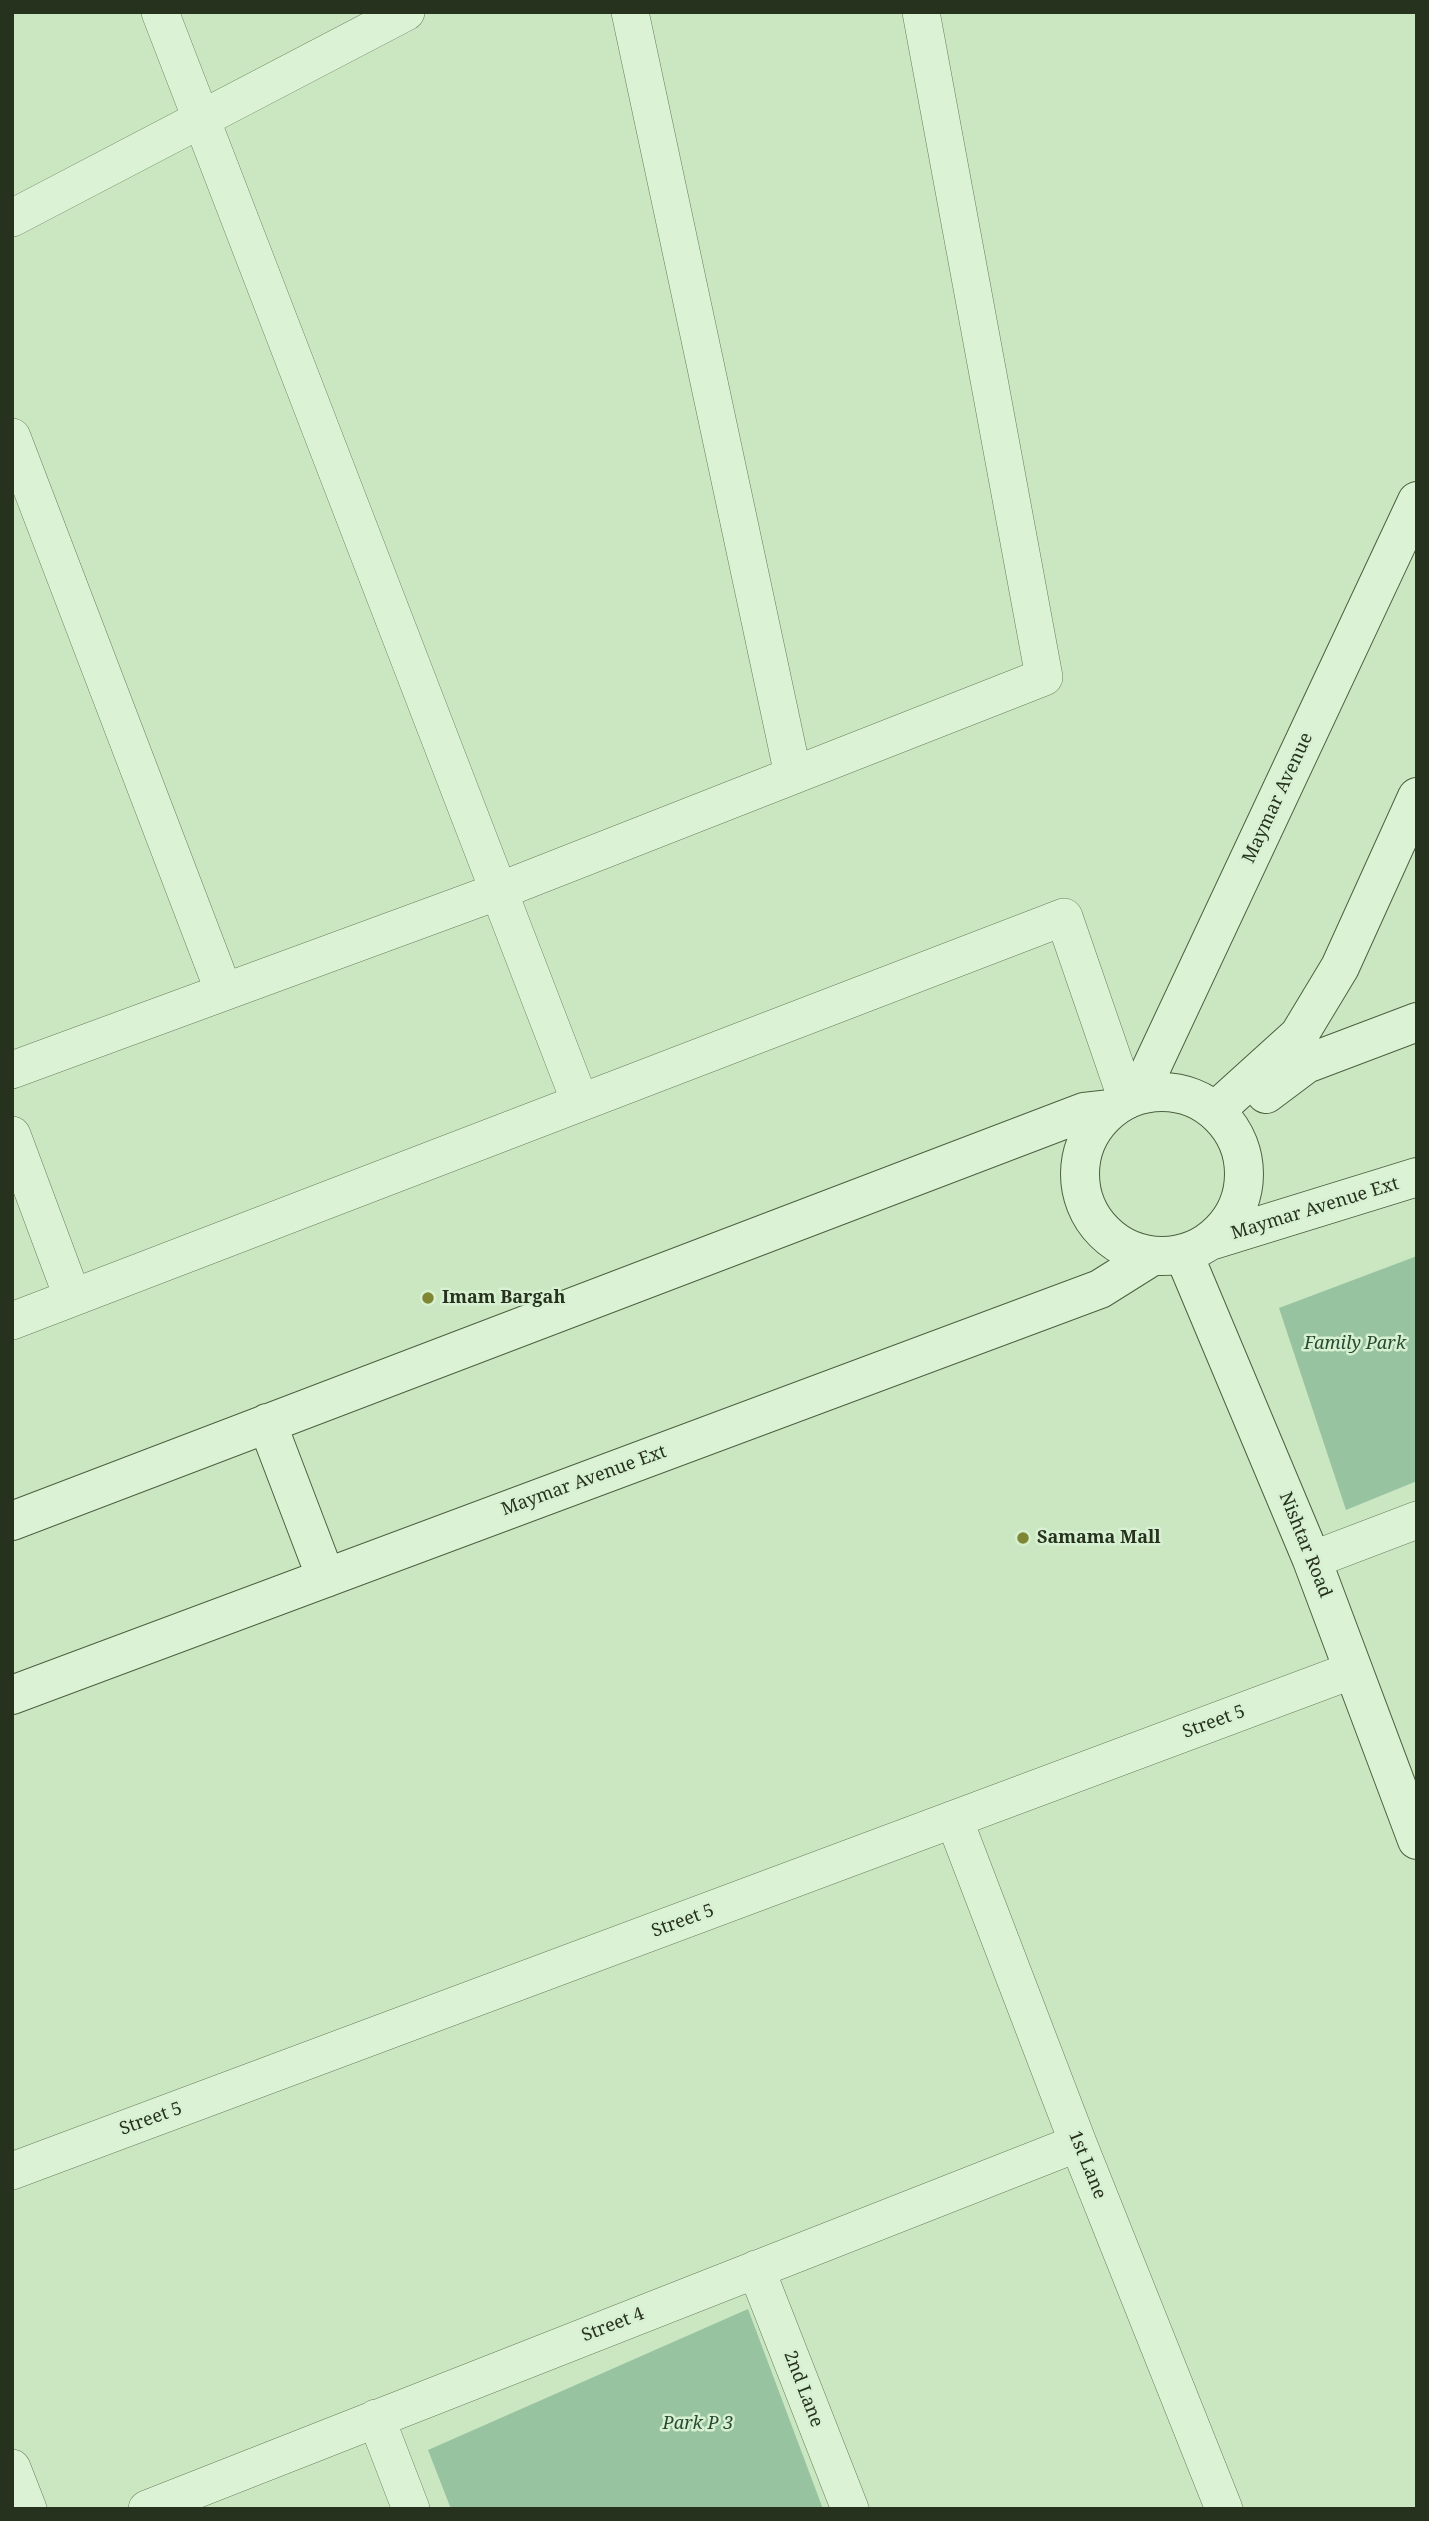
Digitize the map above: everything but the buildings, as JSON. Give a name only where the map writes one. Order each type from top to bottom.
[{"type":"main road","name":"Maymar Avenue","points":[[1126,1101],[1417,501]]},
{"type":"main road","points":[[1221,1117],[1299,1035],[1340,967],[1417,797]]},
{"type":"main road","points":[[1221,1117],[1306,1065],[1417,1022]]},
{"type":"main road","points":[[12,1521],[1084,1112],[1126,1101],[1172,1091],[1203,1101],[1221,1117],[1242,1152],[1244,1184],[1234,1215],[1182,1251],[1120,1247],[1096,1226],[1082,1197],[1079,1164],[1089,1133],[1126,1101]]},
{"type":"main road","name":"Maymar Avenue Ext","points":[[12,1695],[1100,1289],[1182,1251],[1417,1177]]},
{"type":"main road","name":"Nishtar Road","points":[[1182,1251],[1312,1560],[1417,1840]]},
{"type":"main road","points":[[267,1423],[326,1578]]},
{"type":"street","points":[[160,12],[580,1102]]},
{"type":"street","points":[[12,218],[406,12]]},
{"type":"street","points":[[631,12],[793,775]]},
{"type":"street","points":[[12,1070],[499,891],[1044,677],[921,12]]},
{"type":"street","points":[[12,437],[224,992]]},
{"type":"street","points":[[12,1321],[1064,917],[1126,1101]]},
{"type":"street","points":[[12,1135],[72,1296]]},
{"type":"street","points":[[1312,1560],[1417,1520]]},
{"type":"street","name":"Street 5","points":[[12,2171],[1353,1670]]},
{"type":"street","name":"1st Lane","points":[[954,1819],[1224,2509]]},
{"type":"street","name":"Street 4","points":[[147,2509],[1079,2143]]},
{"type":"street","name":"2nd Lane","points":[[757,2269],[850,2509]]},
{"type":"street","points":[[376,2418],[411,2509]]},
{"type":"street","points":[[12,2468],[28,2509]]},
{"type":"green space","name":"Family Park","points":[[1417,1256],[1417,1481],[1346,1510],[1279,1308]]},
{"type":"green space","name":"Park P 3","points":[[748,2309],[823,2509],[451,2509],[428,2450]]},
{"type":"place","name":"Imam Bargah","points":[[428,1298]]},
{"type":"place","name":"Samama Mall","points":[[1023,1538]]}]
